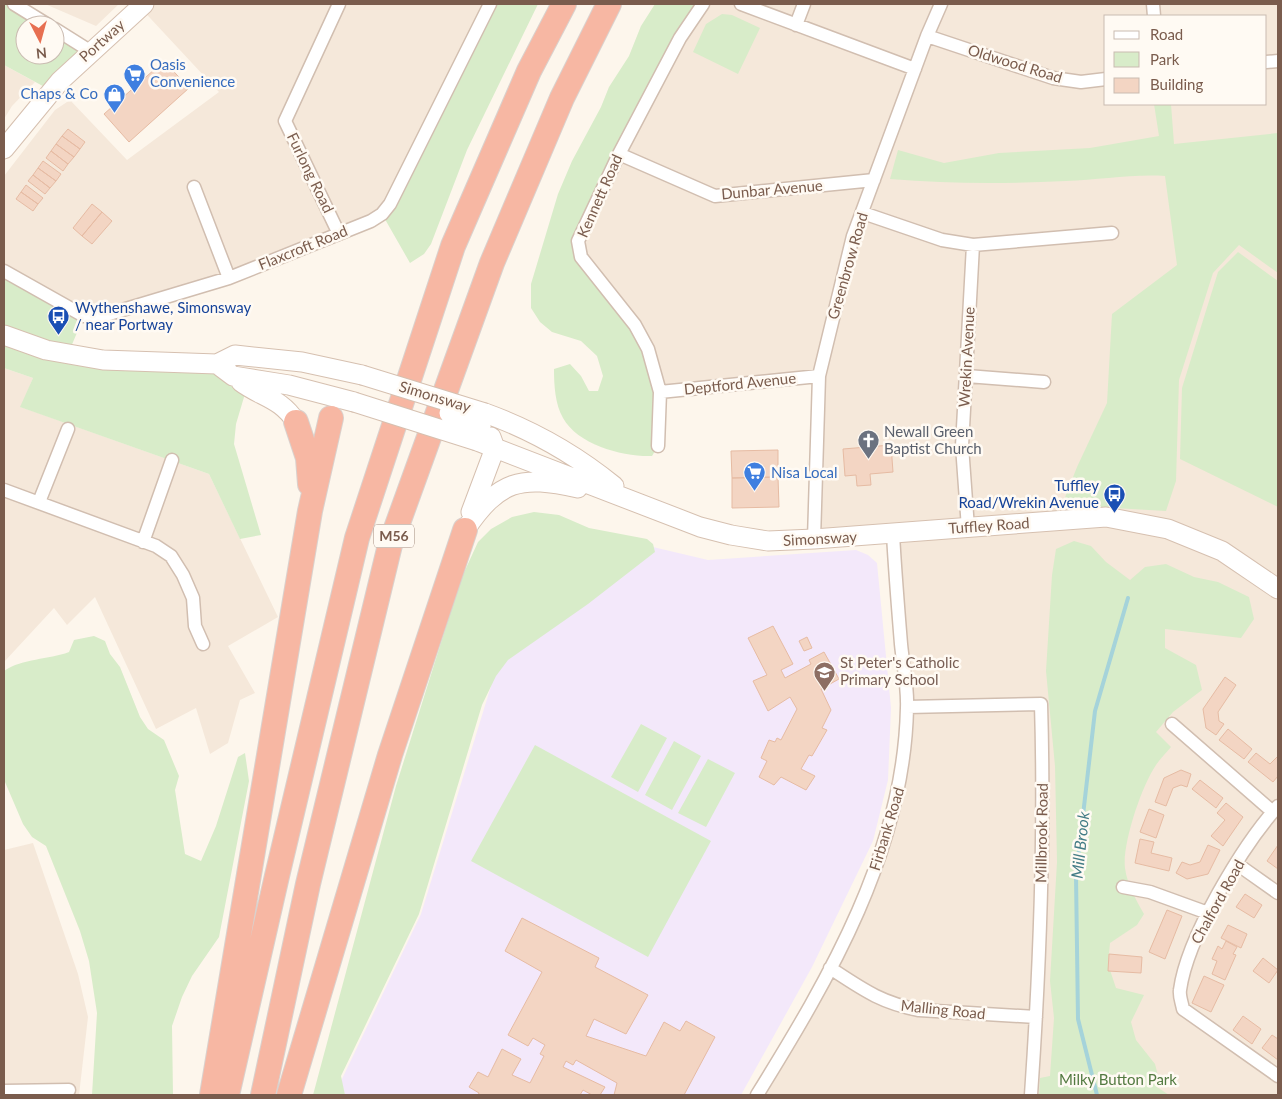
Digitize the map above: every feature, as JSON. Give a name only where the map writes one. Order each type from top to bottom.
[{"type":"highway","name":"M56","points":[[228,1095],[277,876],[357,538],[453,246],[529,71],[564,4]]},
{"type":"highway","name":"M56","points":[[263,1095],[308,884],[390,545],[492,263],[562,98],[609,4]]},
{"type":"highway","points":[[212,1095],[310,510],[340,406]]},
{"type":"highway","points":[[296,422],[308,458],[310,510]]},
{"type":"highway","points":[[289,1095],[390,756],[465,530]]},
{"type":"street","points":[[14,4],[32,15]]},
{"type":"street","name":"Portway","points":[[4,149],[60,81],[90,51],[144,4]]},
{"type":"street","name":"Furlong Road","points":[[339,4],[285,121],[339,234]]},
{"type":"street","name":"Flaxcroft Road","points":[[4,271],[84,316],[99,317],[229,278],[339,234],[382,214],[390,204],[490,4]]},
{"type":"street","name":"Kennett Road","points":[[658,446],[660,392],[648,349],[635,325],[581,257],[578,242],[619,154],[680,38],[703,4]]},
{"type":"street","points":[[741,4],[915,69]]},
{"type":"street","points":[[796,24],[804,4]]},
{"type":"street","name":"Greenbrow Road","points":[[814,540],[819,376],[853,236],[927,36],[941,4]]},
{"type":"street","points":[[65,35],[90,51]]},
{"type":"street","name":"Oldwood Road","points":[[927,36],[1053,78],[1081,82],[1104,79]]},
{"type":"street","name":"Dunbar Avenue","points":[[619,154],[715,196],[874,180]]},
{"type":"street","points":[[194,187],[229,278]]},
{"type":"street","points":[[863,213],[942,240],[973,245],[1112,233]]},
{"type":"street","name":"Wrekin Avenue","points":[[968,528],[962,446],[973,245]]},
{"type":"street","name":"Simonsway","points":[[4,336],[46,350],[103,360],[217,364],[235,355],[302,362],[353,373],[430,396],[485,432],[633,500],[700,527],[731,535],[768,541],[814,540],[892,534]]},
{"type":"street","name":"Simonsway","points":[[217,364],[233,376],[289,385],[340,406],[485,432],[505,420],[583,461],[633,500]]},
{"type":"street","points":[[340,406],[353,373]]},
{"type":"street","points":[[233,376],[247,387],[272,398],[288,411],[296,422]]},
{"type":"street","name":"Deptford Avenue","points":[[660,392],[819,376]]},
{"type":"street","points":[[967,376],[1044,382]]},
{"type":"street","points":[[39,502],[68,429]]},
{"type":"street","points":[[465,530],[485,432]]},
{"type":"street","points":[[143,542],[172,460]]},
{"type":"street","points":[[465,530],[480,508],[492,496],[515,484],[526,482],[540,481],[633,500]]},
{"type":"street","points":[[4,490],[143,542],[171,556],[183,575],[193,598],[195,626],[203,644]]},
{"type":"street","name":"Tuffley Road","points":[[892,534],[1106,517],[1168,529],[1222,551],[1278,589]]},
{"type":"street","name":"Firbank Road","points":[[761,1094],[806,1015],[861,906],[885,844],[902,778],[907,707],[892,534]]},
{"type":"street","name":"Millbrook Road","points":[[907,707],[1041,704],[1043,816],[1032,1095]]},
{"type":"street","points":[[1172,724],[1276,809]]},
{"type":"street","name":"Chalford Road","points":[[1276,809],[1237,864],[1208,913],[1193,945],[1179,992],[1183,1009],[1278,1076]]},
{"type":"street","points":[[1237,864],[1278,892]]},
{"type":"street","points":[[1123,887],[1150,892],[1208,913]]},
{"type":"street","name":"Malling Road","points":[[830,968],[874,997],[902,1007],[919,1010],[1036,1017]]},
{"type":"street","points":[[4,1091],[69,1090]]},
{"type":"shaded area","points":[[45,4],[119,4],[96,26]]},
{"type":"shaded area","points":[[137,4],[492,4],[390,204],[339,234],[99,317],[4,271],[4,176],[55,110],[70,100],[127,160],[219,92]]},
{"type":"shaded area","points":[[703,4],[1278,4],[1278,1095],[757,1095],[830,968],[885,844],[907,707],[893,535],[814,539],[819,376],[660,392],[578,241]]},
{"type":"shaded area","points":[[4,65],[35,82],[12,106],[4,119]]},
{"type":"shaded area","points":[[4,368],[33,378],[21,407],[209,474],[278,617],[228,646],[255,693],[240,700],[228,743],[210,754],[196,708],[156,729],[95,597],[67,625],[54,608],[4,662]]},
{"type":"shaded area","points":[[636,543],[708,560],[856,550],[868,555],[877,563],[891,708],[888,780],[873,841],[812,967],[741,1095],[345,1095],[341,1081],[421,914],[499,660]]},
{"type":"shaded area","points":[[33,843],[78,974],[88,1017],[79,1095],[4,1095],[4,850]]},
{"type":"green space","points":[[4,4],[14,4],[32,15],[15,15],[15,65],[65,65],[65,35],[90,51],[52,91],[4,65]]},
{"type":"green space","points":[[490,4],[538,4],[467,150],[431,244],[424,254],[410,263],[382,214]]},
{"type":"green space","points":[[655,4],[703,4],[578,241],[581,257],[635,325],[660,392],[658,446],[652,456],[640,456],[602,448],[579,435],[563,418],[557,401],[554,369],[570,364],[581,376],[589,391],[598,391],[603,376],[597,356],[581,341],[552,332],[540,322],[531,308],[531,284],[558,194],[572,161],[601,107],[609,87],[629,56],[641,26]]},
{"type":"green space","points":[[722,14],[732,15],[760,28],[738,74],[693,52],[706,24]]},
{"type":"green space","points":[[1154,105],[1171,105],[1174,144],[1278,133],[1278,273],[1239,245],[1213,273],[1179,380],[1176,481],[1166,511],[1062,505],[1077,467],[1107,403],[1112,314],[1177,265],[1165,176],[1000,183],[956,183],[890,179],[898,150],[944,163],[999,153],[1090,148],[1159,136]]},
{"type":"green space","points":[[1238,252],[1278,281],[1278,507],[1180,459],[1182,388],[1218,272]]},
{"type":"green space","points":[[4,271],[84,316],[68,354],[217,364],[247,387],[236,424],[234,444],[261,535],[240,539],[209,474],[20,407],[33,378],[4,368]]},
{"type":"green space","points":[[534,512],[559,515],[589,528],[647,539],[653,544],[655,552],[588,604],[508,660],[496,676],[482,705],[419,914],[341,1076],[345,1095],[313,1095],[396,786],[461,579],[478,542],[491,529],[512,517]]},
{"type":"green space","name":"Milky Button Park","points":[[1074,541],[1091,546],[1106,562],[1130,580],[1145,567],[1166,564],[1194,577],[1218,582],[1249,597],[1254,619],[1241,638],[1165,629],[1165,648],[1196,665],[1202,690],[1173,712],[1156,732],[1171,747],[1156,765],[1139,800],[1130,830],[1125,858],[1128,880],[1144,914],[1137,925],[1110,943],[1108,964],[1116,988],[1144,995],[1131,1022],[1136,1040],[1155,1064],[1160,1083],[1157,1087],[1169,1095],[1039,1095],[1040,1078],[1050,1076],[1054,1018],[1050,981],[1057,862],[1055,766],[1046,671],[1052,575],[1056,549]]},
{"type":"green space","points":[[94,636],[105,641],[110,654],[120,667],[140,717],[148,729],[164,740],[179,776],[175,790],[185,854],[201,861],[216,826],[238,757],[245,753],[249,781],[219,937],[192,976],[172,1026],[173,1095],[92,1095],[97,1013],[89,961],[80,931],[46,846],[32,837],[23,824],[5,782],[4,671],[27,661],[69,652],[74,640]]},
{"type":"green space","points":[[641,724],[667,738],[638,792],[611,777]]},
{"type":"green space","points":[[674,741],[701,756],[672,810],[645,795]]},
{"type":"green space","points":[[535,745],[711,841],[648,957],[471,861]]},
{"type":"green space","points":[[708,759],[735,773],[706,827],[678,813]]},
{"type":"building","points":[[164,61],[189,88],[129,142],[104,114]]},
{"type":"building","points":[[68,129],[85,142],[80,149],[62,136]]},
{"type":"building","points":[[62,136],[80,149],[74,157],[56,144]]},
{"type":"building","points":[[56,144],[74,157],[68,164],[51,151]]},
{"type":"building","points":[[51,151],[68,164],[63,171],[46,158]]},
{"type":"building","points":[[43,161],[61,174],[56,181],[38,168]]},
{"type":"building","points":[[38,168],[56,181],[50,188],[33,175]]},
{"type":"building","points":[[33,175],[50,188],[45,194],[28,181]]},
{"type":"building","points":[[26,185],[43,198],[38,204],[21,192]]},
{"type":"building","points":[[21,192],[38,204],[33,211],[16,199]]},
{"type":"building","points":[[92,204],[102,212],[82,236],[73,228]]},
{"type":"building","points":[[102,212],[112,221],[92,244],[82,236]]},
{"type":"building","name":"Newall Green Baptist Church","points":[[891,445],[893,472],[870,474],[871,485],[857,486],[856,475],[845,476],[843,449]]},
{"type":"building","points":[[778,450],[778,477],[732,478],[731,451]]},
{"type":"building","name":"Nisa Local","points":[[778,477],[779,507],[732,508],[732,478]]},
{"type":"building","points":[[773,626],[793,664],[781,670],[785,678],[811,664],[809,660],[824,652],[839,679],[821,689],[831,710],[822,728],[827,730],[812,756],[809,755],[801,769],[815,776],[806,790],[781,777],[774,785],[759,777],[767,761],[761,758],[769,740],[775,742],[777,738],[781,740],[797,709],[790,697],[768,711],[753,681],[767,675],[748,638]]},
{"type":"building","points":[[807,637],[812,648],[804,651],[799,641]]},
{"type":"building","points":[[1225,677],[1236,685],[1218,712],[1219,721],[1224,724],[1216,735],[1206,728],[1203,709]]},
{"type":"building","points":[[1228,729],[1252,749],[1244,759],[1219,740]]},
{"type":"building","points":[[1256,753],[1270,764],[1278,756],[1278,776],[1273,782],[1248,762]]},
{"type":"building","points":[[1181,770],[1191,774],[1187,787],[1181,785],[1173,788],[1166,806],[1155,802],[1164,778]]},
{"type":"building","points":[[1200,780],[1223,798],[1216,808],[1192,789]]},
{"type":"building","points":[[1226,803],[1243,817],[1223,846],[1211,836],[1225,820],[1217,813]]},
{"type":"building","points":[[1149,809],[1164,815],[1156,838],[1140,832]]},
{"type":"building","points":[[1140,839],[1154,842],[1151,853],[1172,858],[1169,871],[1135,863]]},
{"type":"building","points":[[1208,845],[1220,850],[1208,874],[1187,879],[1176,873],[1182,862],[1190,865],[1200,862]]},
{"type":"building","points":[[1278,845],[1278,869],[1267,861]]},
{"type":"building","points":[[1245,894],[1262,905],[1254,918],[1236,907]]},
{"type":"building","points":[[1167,910],[1182,916],[1165,959],[1149,952]]},
{"type":"building","points":[[522,918],[599,958],[595,967],[648,995],[626,1034],[594,1019],[586,1036],[646,1056],[664,1022],[680,1031],[686,1021],[715,1037],[684,1095],[614,1095],[617,1083],[576,1060],[573,1065],[566,1061],[563,1067],[605,1087],[600,1095],[592,1095],[583,1090],[580,1095],[478,1095],[479,1093],[469,1087],[478,1072],[488,1077],[502,1049],[521,1059],[512,1075],[530,1083],[544,1056],[540,1054],[545,1045],[533,1038],[528,1046],[508,1035],[542,972],[505,951]]},
{"type":"building","points":[[1228,925],[1247,934],[1241,948],[1221,938]]},
{"type":"building","points":[[1226,941],[1237,947],[1233,954],[1236,955],[1225,980],[1212,974],[1217,961],[1212,959],[1218,946],[1222,949]]},
{"type":"building","points":[[1109,954],[1142,957],[1141,973],[1108,971]]},
{"type":"building","points":[[1263,958],[1278,970],[1269,983],[1253,971]]},
{"type":"building","points":[[1204,976],[1224,985],[1211,1012],[1192,1003]]},
{"type":"building","points":[[1243,1016],[1261,1029],[1252,1044],[1233,1030]]},
{"type":"building","points":[[1272,1035],[1278,1039],[1278,1060],[1262,1048]]},
{"type":"waterway","name":"Mill Brook","points":[[1097,1095],[1078,1019],[1076,876],[1095,711],[1128,598]]},
{"type":"place","name":"Oasis Convenience","points":[[134,93]]},
{"type":"place","name":"Chaps & Co","points":[[114,113]]},
{"type":"place","name":"Wythenshawe, Simonsway / near Portway","points":[[59,336]]},
{"type":"place","name":"Newall Green Baptist Church","points":[[868,460]]},
{"type":"place","name":"Nisa Local","points":[[755,492]]},
{"type":"place","name":"Tuffley Road/Wrekin Avenue","points":[[1115,514]]},
{"type":"place","name":"St Peter's Catholic Primary School","points":[[824,691]]}]
